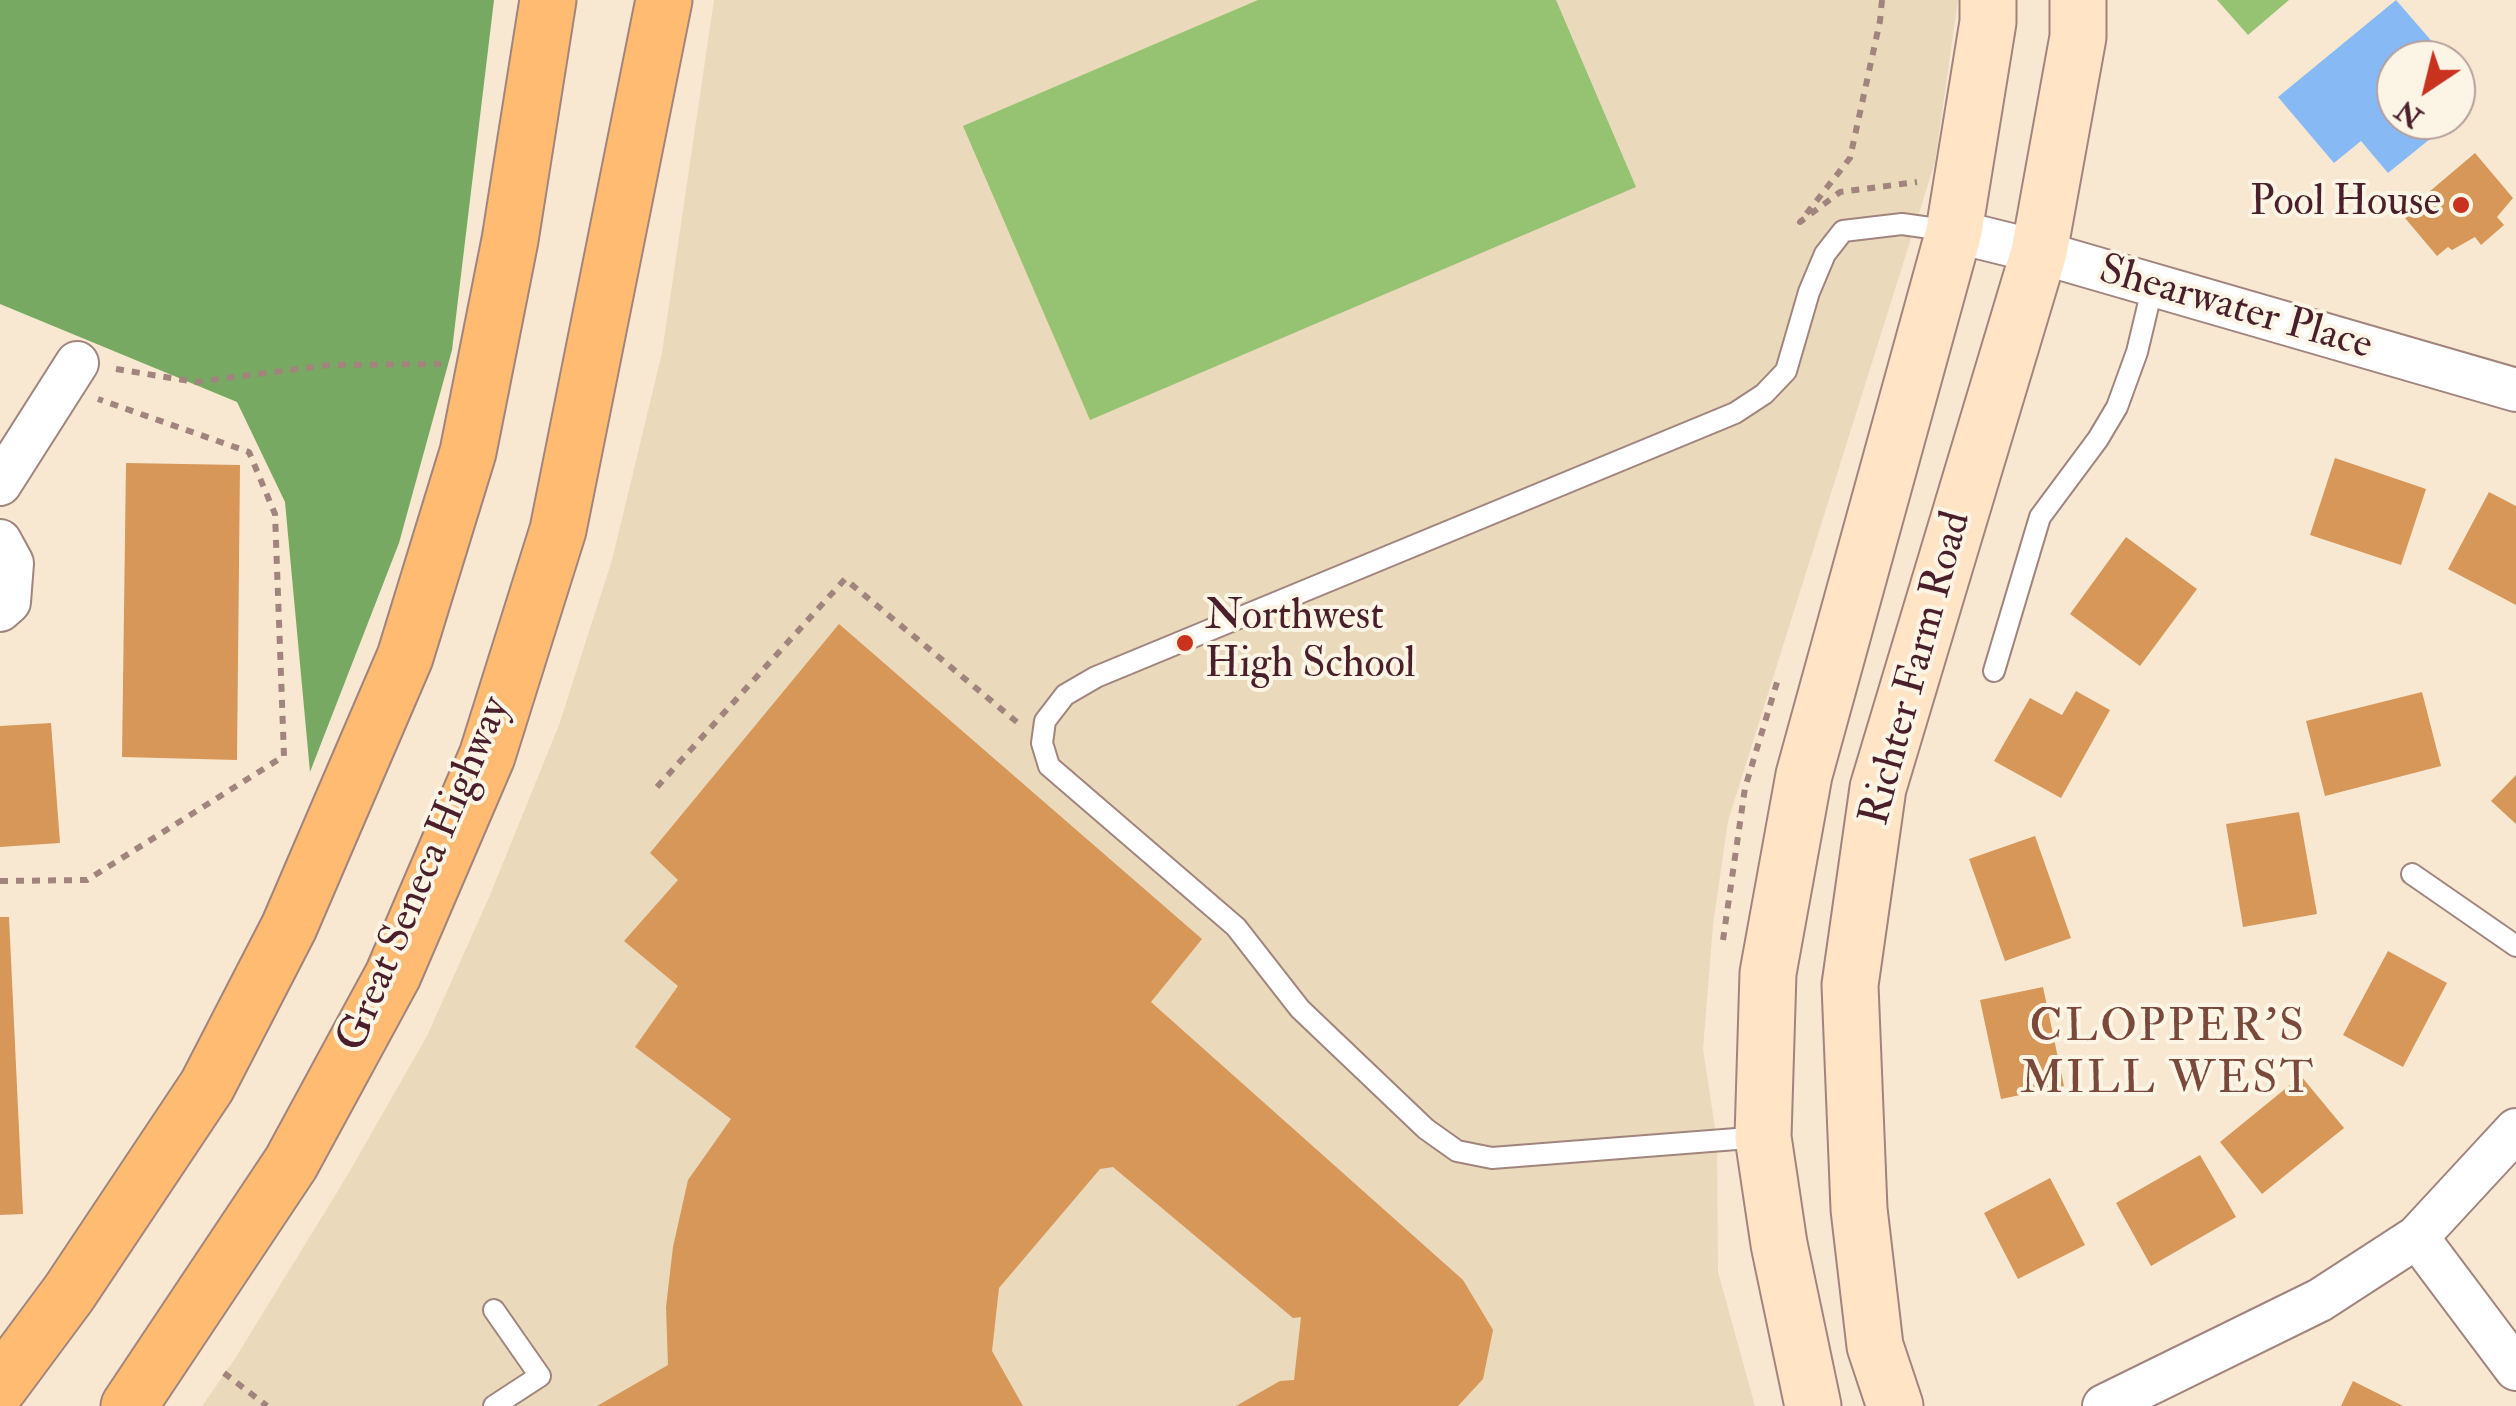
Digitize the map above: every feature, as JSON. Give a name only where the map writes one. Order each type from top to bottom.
[{"type":"main road","points":[[0,1386],[69,1294],[207,1086],[289,927],[405,656],[468,452],[510,240],[548,0]]},
{"type":"main road","name":"Great Seneca Highway","points":[[129,1406],[292,1163],[393,975],[487,756],[558,530],[664,0]]},
{"type":"main road","name":"Richter Farm Road","points":[[1814,1406],[1779,1244],[1763,1138],[1768,974],[1804,775],[1954,231],[1988,22],[1988,0]]},
{"type":"main road","name":"Richter Farm Road","points":[[1895,1406],[1874,1346],[1859,1210],[1850,985],[1878,788],[2039,252],[2078,37],[2078,0]]},
{"type":"street","name":"Shearwater Place","points":[[1954,231],[2516,390]]},
{"type":"street","points":[[0,484],[70,375]]},
{"type":"street","points":[[0,541],[12,563],[9,602],[0,610]]},
{"type":"street","points":[[2104,1406],[2320,1300],[2416,1237],[2516,1130]]},
{"type":"street","points":[[2416,1237],[2516,1369]]},
{"type":"lane","points":[[1763,1138],[1492,1158],[1456,1151],[1426,1129],[1300,1009],[1236,927],[1049,766],[1042,743],[1045,721],[1065,695],[1096,676],[1717,420],[1764,394],[1786,371],[1809,292],[1825,254],[1843,230],[1902,224],[1954,231]]},
{"type":"lane","points":[[1994,671],[2040,518],[2098,439],[2116,407],[2138,352],[2152,285]]},
{"type":"lane","points":[[2412,874],[2516,946]]},
{"type":"lane","points":[[494,1310],[540,1376],[494,1406]]},
{"type":"path","points":[[1882,0],[1850,158],[1800,222],[1840,192],[1924,182]]},
{"type":"path","points":[[70,375],[196,382],[329,364],[457,363]]},
{"type":"path","points":[[0,882],[87,880],[284,756],[275,514],[248,452],[70,375]]},
{"type":"path","points":[[657,787],[845,579],[1042,743]]},
{"type":"path","points":[[224,1373],[267,1406]]},
{"type":"shaded area","name":"Northwest High School","points":[[714,0],[1958,0],[1935,162],[1728,821],[1713,925],[1703,1049],[1717,1141],[1718,1272],[1755,1406],[202,1406],[347,1176],[427,1036],[559,725],[612,560],[662,353]]},
{"type":"green space","points":[[0,0],[494,0],[452,350],[399,543],[310,772],[285,502],[237,402],[0,304]]},
{"type":"green space","points":[[1258,0],[1556,0],[1636,187],[1090,420],[963,126]]},
{"type":"green space","points":[[2217,0],[2289,0],[2248,35]]},
{"type":"water","points":[[2396,0],[2431,40],[2376,40],[2376,140],[2429,140],[2388,173],[2361,141],[2334,163],[2278,97]]},
{"type":"building","name":"Pool House","points":[[2475,153],[2513,198],[2497,217],[2504,225],[2481,245],[2475,237],[2452,250],[2448,247],[2437,256],[2405,218],[2419,207],[2416,203]]},
{"type":"building","points":[[2335,458],[2426,489],[2401,565],[2310,535]]},
{"type":"building","points":[[126,463],[240,465],[237,760],[122,757]]},
{"type":"building","points":[[2489,492],[2516,506],[2516,605],[2448,569]]},
{"type":"building","points":[[2126,537],[2197,589],[2140,666],[2070,614]]},
{"type":"building","points":[[839,624],[1202,939],[1151,1002],[1463,1280],[1493,1330],[1483,1379],[1458,1406],[1236,1406],[1280,1381],[1294,1380],[1301,1317],[1293,1318],[1113,1167],[1100,1169],[999,1288],[992,1351],[1023,1406],[597,1406],[668,1365],[666,1307],[673,1247],[688,1180],[731,1119],[635,1047],[678,986],[624,941],[678,880],[650,853]]},
{"type":"building","points":[[2076,691],[2110,710],[2061,798],[1994,761],[2030,698],[2062,715]]},
{"type":"building","points":[[2422,692],[2441,766],[2325,796],[2306,721]]},
{"type":"building","points":[[51,723],[60,843],[0,847],[0,726]]},
{"type":"building","points":[[2516,775],[2516,824],[2491,801]]},
{"type":"building","points":[[2299,812],[2317,914],[2243,927],[2226,824]]},
{"type":"building","points":[[2035,836],[2071,938],[2005,961],[1969,859]]},
{"type":"building","points":[[0,917],[9,917],[23,1214],[0,1215]]},
{"type":"building","points":[[2388,951],[2447,983],[2403,1067],[2343,1035]]},
{"type":"building","points":[[2043,987],[2064,1086],[2001,1099],[1980,1000]]},
{"type":"building","points":[[2301,1076],[2344,1128],[2262,1194],[2220,1142]]},
{"type":"building","points":[[2200,1155],[2236,1217],[2151,1266],[2116,1203]]},
{"type":"building","points":[[2050,1178],[2085,1245],[2018,1279],[1984,1213]]},
{"type":"building","points":[[2353,1381],[2403,1406],[2341,1406]]},
{"type":"place","name":"Pool House","points":[[2461,205]]},
{"type":"place","name":"Northwest High School","points":[[1185,643]]},
{"type":"district","name":"CLOPPER'S MILL WEST","points":[[2168,1056]]}]
